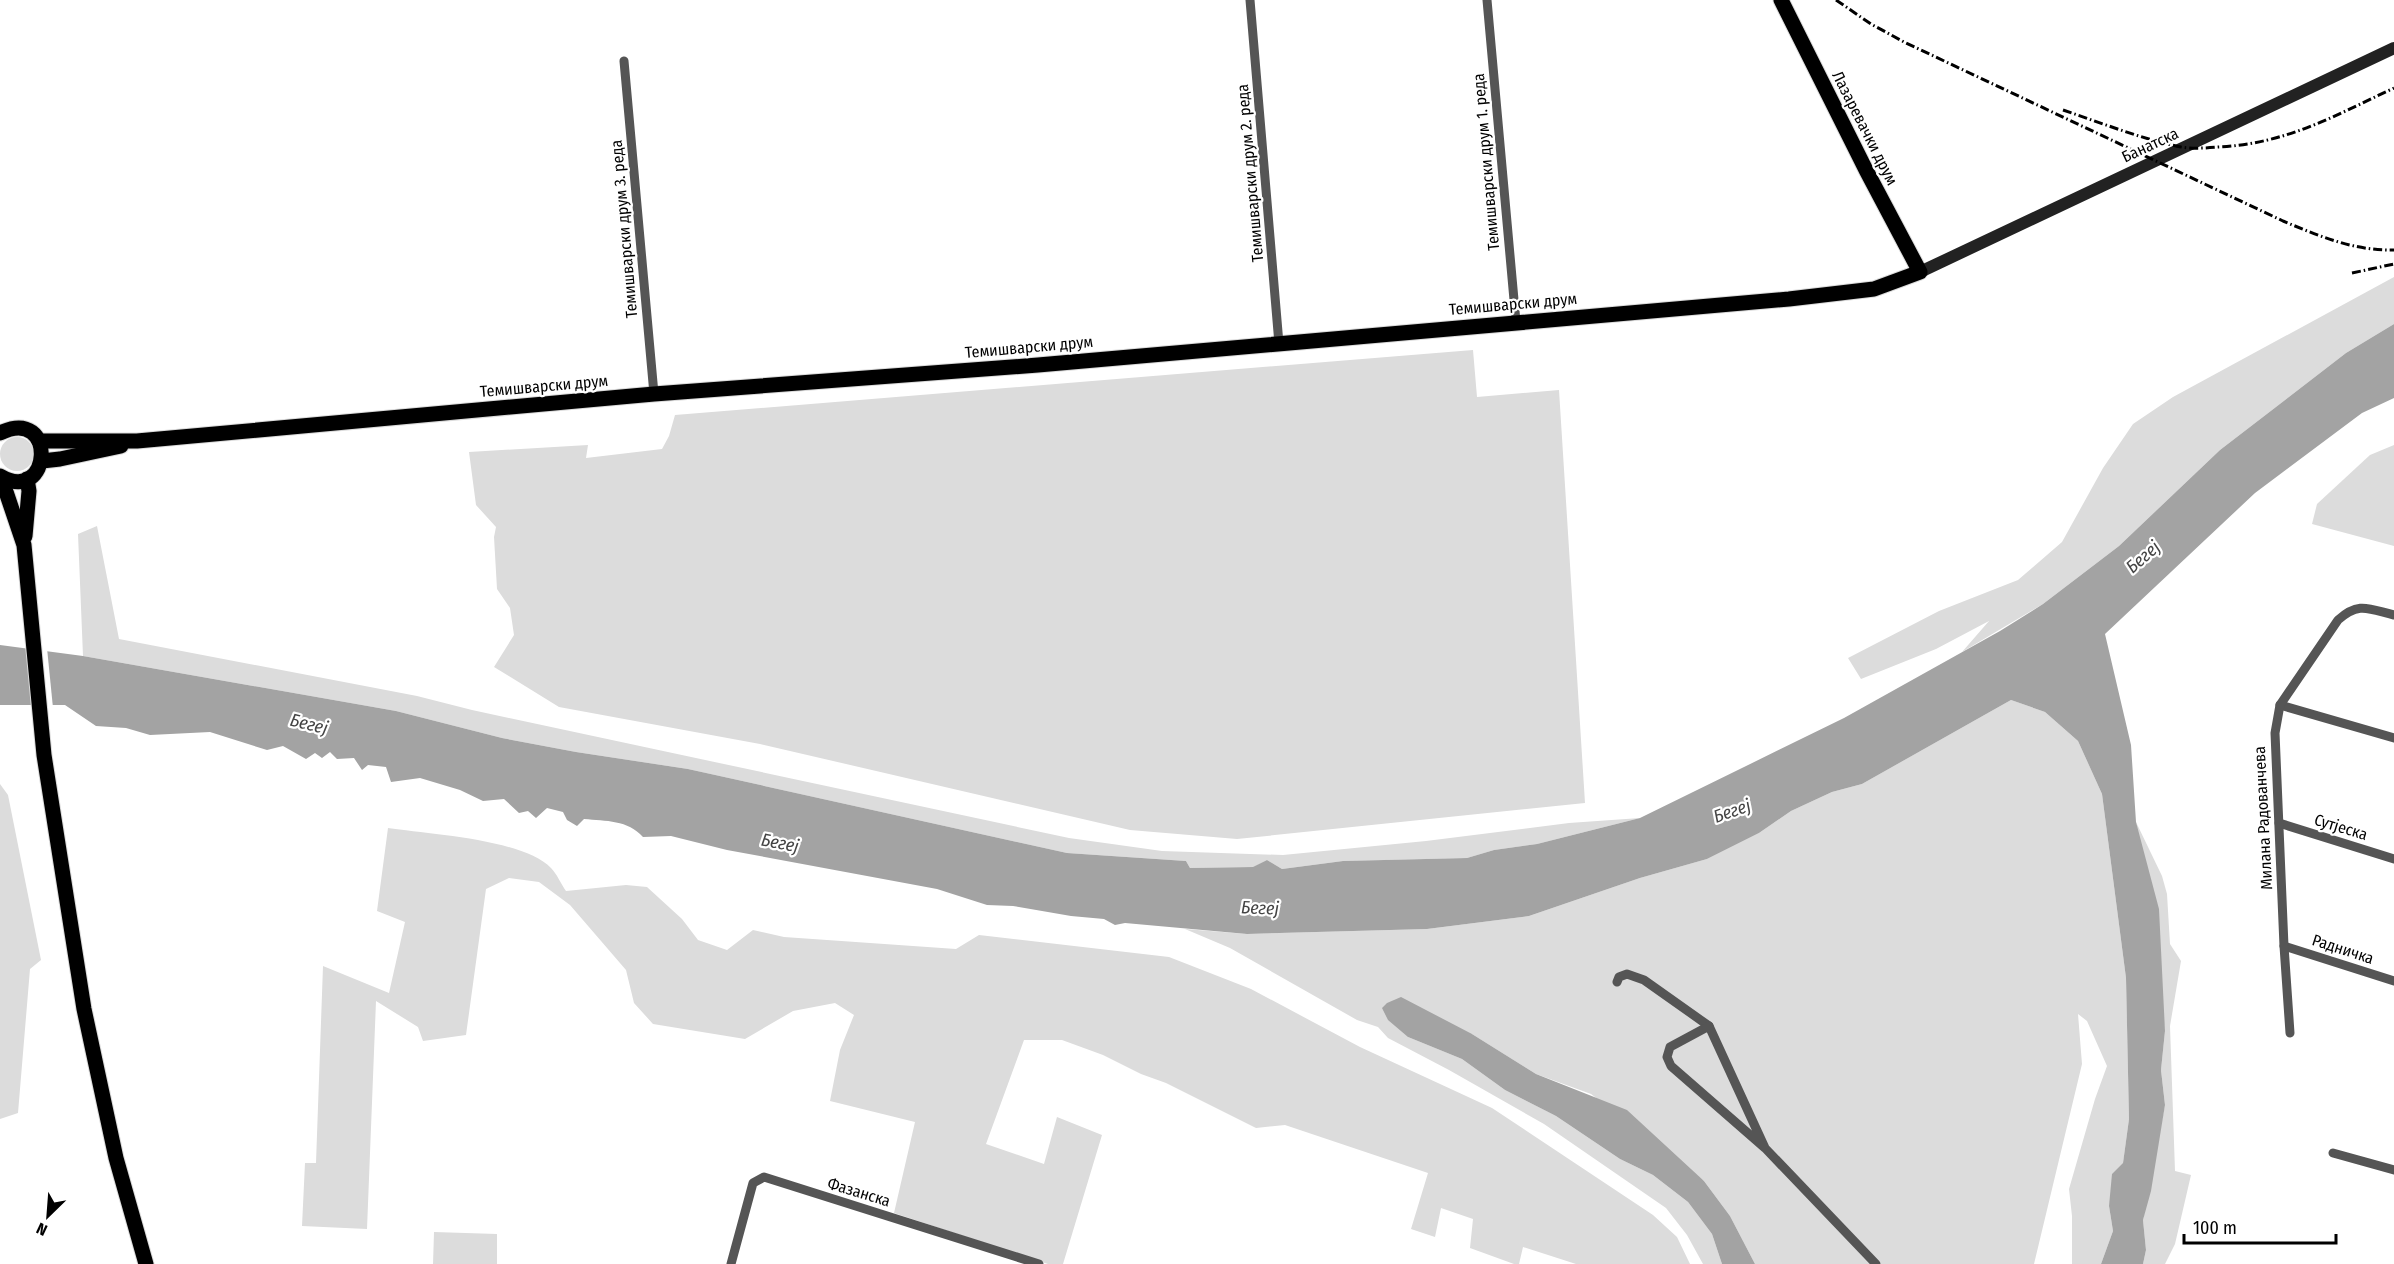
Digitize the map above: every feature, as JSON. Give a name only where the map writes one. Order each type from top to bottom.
[{"type":"main road","name":"Лазаревачки друм","points":[[1781,0],[1866,171],[1920,272]]},
{"type":"main road","name":"Банатска","points":[[1920,272],[2394,48]]},
{"type":"main road","name":"Темишварски друм","points":[[39,441],[137,441],[654,394],[1279,344],[1861,292],[1920,272]]},
{"type":"main road","points":[[0,433],[21,428],[31,432],[42,447],[42,461],[34,475],[18,481],[1,476]]},
{"type":"main road","name":"Темишварски друм","points":[[42,461],[99,451],[137,441]]},
{"type":"main road","points":[[1,476],[24,545]]},
{"type":"main road","points":[[27,479],[24,545],[44,755],[82,997],[99,1084],[116,1158],[146,1264]]},
{"type":"street","name":"Темишварски друм 2. реда","points":[[1250,0],[1279,344]]},
{"type":"street","name":"Темишварски друм 1. реда","points":[[1487,0],[1516,322]]},
{"type":"street","name":"Темишварски друм 3. реда","points":[[624,61],[654,394]]},
{"type":"street","name":"Милана Радованчева","points":[[2290,1033],[2275,733],[2280,705],[2338,620],[2351,609],[2357,607],[2394,615]]},
{"type":"street","points":[[2280,705],[2394,738]]},
{"type":"street","name":"Сутјеска","points":[[2279,823],[2394,860]]},
{"type":"street","name":"Радничка","points":[[2284,946],[2394,981]]},
{"type":"street","points":[[1617,982],[1619,976],[1627,974],[1644,980],[1709,1026],[1765,1148]]},
{"type":"street","points":[[1709,1026],[1670,1047],[1668,1061],[1765,1148],[1876,1264]]},
{"type":"street","points":[[2333,1154],[2394,1170]]},
{"type":"street","name":"Фазанска","points":[[731,1264],[753,1183],[764,1177],[1039,1264]]},
{"type":"shaded area","points":[[2394,277],[2394,324],[2346,353],[2220,450],[2119,546],[2043,604],[1962,652],[1989,621],[1936,649],[1861,679],[1848,658],[1939,611],[2018,580],[2062,542],[2103,468],[2133,424],[2173,397]]},
{"type":"shaded area","points":[[1473,350],[1477,397],[1559,390],[1585,803],[1237,839],[1130,830],[760,744],[559,707],[494,667],[514,635],[510,608],[497,589],[494,537],[496,527],[476,505],[469,452],[588,445],[586,458],[662,449],[669,436],[675,415]]},
{"type":"shaded area","points":[[17,437],[29,442],[34,454],[29,466],[17,471],[5,466],[0,454],[5,442]]},
{"type":"shaded area","points":[[2394,445],[2394,546],[2312,524],[2317,504],[2370,455]]},
{"type":"shaded area","points":[[97,526],[119,639],[417,696],[472,710],[1069,838],[1162,851],[1283,855],[1426,841],[1569,823],[1640,818],[1537,844],[1494,850],[1467,858],[1343,861],[1282,869],[1267,860],[1254,867],[1190,868],[1186,861],[1067,853],[688,769],[576,752],[502,738],[396,711],[83,656],[78,534]]},
{"type":"shaded area","points":[[2011,700],[2045,712],[2078,741],[2102,794],[2126,978],[2129,1119],[2123,1163],[2109,1206],[2113,1231],[2101,1264],[2072,1264],[2072,1216],[2069,1189],[2107,1066],[2087,1021],[2078,1014],[2082,1064],[2034,1264],[1755,1264],[1730,1216],[1704,1181],[1591,1094],[1536,1074],[1472,1034],[1408,1037],[1462,1059],[1505,1090],[1556,1116],[1620,1159],[1653,1175],[1688,1202],[1712,1234],[1722,1264],[1703,1264],[1687,1235],[1666,1208],[1544,1124],[1388,1038],[1378,1027],[1357,1020],[1230,948],[1185,929],[1247,934],[1427,929],[1529,916],[1640,878],[1707,859],[1759,833],[1791,811],[1832,792],[1862,784]]},
{"type":"shaded area","points":[[0,784],[8,795],[41,960],[30,969],[18,1113],[0,1119]]},
{"type":"shaded area","points":[[2136,822],[2162,876],[2167,894],[2170,944],[2181,961],[2170,1026],[2175,1171],[2191,1175],[2175,1244],[2165,1264],[2143,1264],[2146,1250],[2143,1220],[2165,1105],[2161,1070],[2165,1031]]},
{"type":"shaded area","points":[[388,828],[474,839],[519,850],[538,858],[551,868],[566,891],[626,885],[647,887],[682,919],[698,940],[727,950],[753,930],[784,937],[956,949],[979,935],[1169,957],[1251,989],[1360,1047],[1492,1108],[1653,1215],[1677,1237],[1690,1264],[1576,1264],[1523,1247],[1519,1264],[1514,1264],[1470,1248],[1473,1219],[1441,1208],[1435,1237],[1411,1229],[1428,1173],[1285,1125],[1256,1128],[1166,1083],[1141,1074],[1103,1055],[1062,1040],[1024,1040],[986,1144],[1044,1164],[1057,1117],[1102,1135],[1063,1264],[1048,1264],[894,1213],[915,1122],[830,1101],[840,1050],[854,1015],[835,1003],[793,1011],[745,1039],[653,1024],[634,1003],[626,970],[570,905],[539,882],[509,878],[486,889],[466,1035],[423,1041],[418,1027],[376,1001],[367,1229],[302,1226],[305,1163],[316,1163],[323,966],[389,993],[405,922],[377,911]]},
{"type":"shaded area","points":[[434,1232],[497,1234],[497,1264],[433,1264]]},
{"type":"water","name":"Бегеј","points":[[2394,324],[2394,398],[2362,413],[2255,493],[2105,634],[2131,745],[2136,822],[2159,909],[2165,1031],[2161,1070],[2165,1105],[2151,1191],[2143,1220],[2146,1250],[2143,1264],[2101,1264],[2113,1231],[2109,1206],[2112,1174],[2123,1163],[2129,1119],[2126,978],[2102,794],[2078,741],[2045,712],[2011,700],[1862,784],[1832,792],[1791,811],[1759,833],[1707,859],[1640,878],[1529,916],[1427,929],[1247,934],[1125,923],[1115,925],[1104,919],[1013,906],[987,905],[937,889],[727,850],[671,836],[643,837],[631,827],[616,822],[584,819],[577,826],[567,820],[563,812],[547,808],[536,818],[528,811],[519,813],[504,799],[483,801],[460,790],[420,778],[391,782],[386,767],[368,765],[362,770],[354,758],[337,759],[330,752],[322,758],[315,753],[306,759],[283,746],[267,750],[210,732],[150,735],[126,728],[96,726],[65,705],[0,705],[0,645],[83,656],[396,711],[502,738],[688,769],[1067,853],[1186,861],[1190,868],[1253,867],[1267,860],[1282,869],[1343,861],[1467,858],[1494,850],[1537,844],[1640,818],[1844,718],[2000,631],[2043,604],[2119,546],[2220,450],[2346,353]]},
{"type":"water","points":[[1401,997],[1472,1034],[1536,1074],[1627,1110],[1704,1181],[1730,1216],[1755,1264],[1722,1264],[1712,1234],[1688,1202],[1653,1175],[1620,1159],[1556,1116],[1505,1090],[1462,1059],[1408,1037],[1388,1020],[1382,1008],[1387,1003]]},
{"type":"pier","points":[[29,646],[47,648],[53,708],[34,708]]},
{"type":"railway","points":[[1836,0],[1871,24],[1904,42],[2283,221],[2351,245],[2394,250]]},
{"type":"railway","points":[[2063,110],[2166,144],[2186,148],[2209,148],[2243,145],[2288,134],[2330,118],[2394,88]]},
{"type":"railway","points":[[2352,273],[2394,264]]}]
